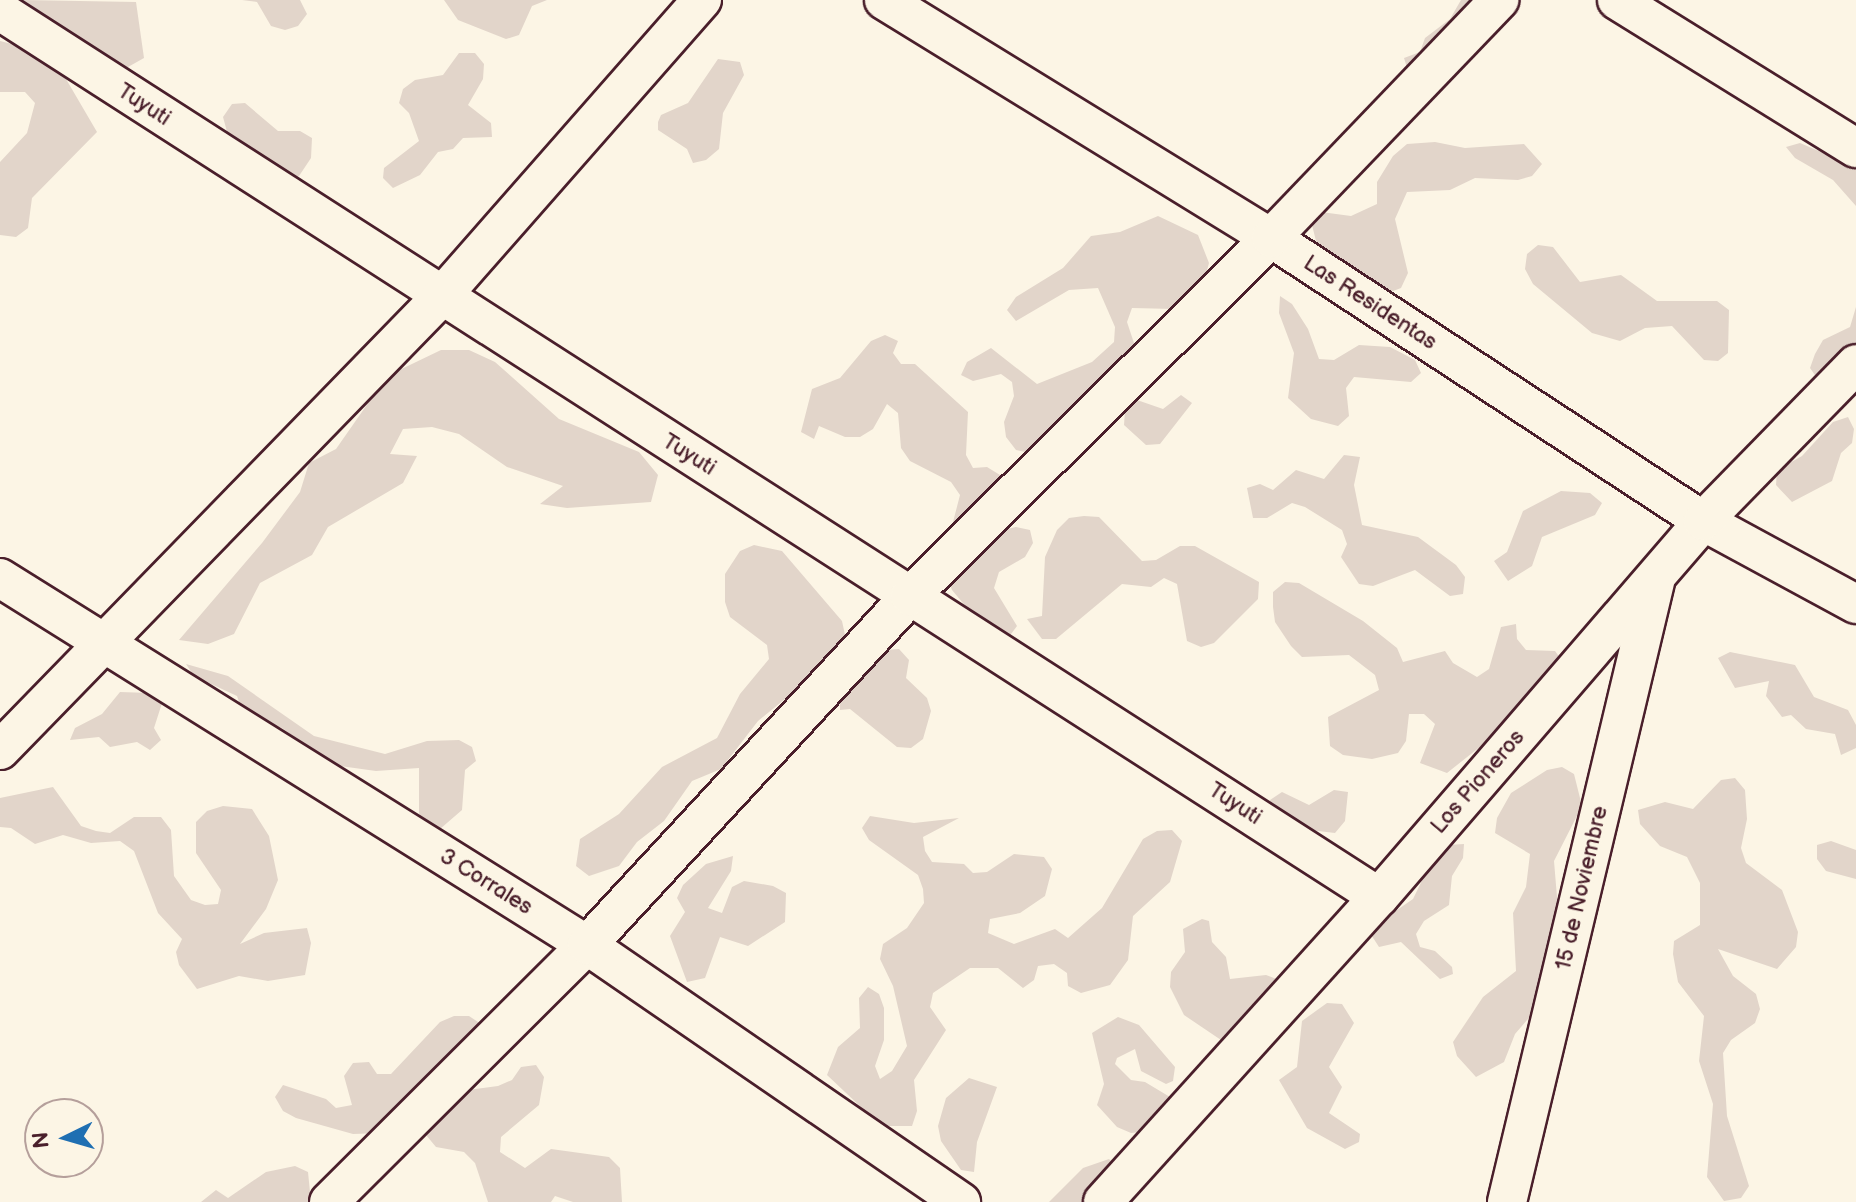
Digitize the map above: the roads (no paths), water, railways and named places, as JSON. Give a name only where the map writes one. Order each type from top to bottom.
[{"type":"street","points":[[0,750],[440,298],[702,0]]},
{"type":"street","name":"Las Residentas","points":[[884,0],[1271,238],[1703,521],[1856,604]]},
{"type":"street","points":[[329,1202],[587,945],[910,596],[1271,238],[1499,0]]},
{"type":"street","points":[[1617,0],[1856,148]]},
{"type":"street","name":"Tuyuti","points":[[0,11],[440,298],[1379,897]]},
{"type":"street","name":"Los Pioneros","points":[[1103,1202],[1379,897],[1703,521],[1856,364]]},
{"type":"street","name":"15 de Noviembre","points":[[1507,1202],[1657,574]]},
{"type":"street","name":"3 Corrales","points":[[0,578],[587,945],[961,1202]]}]
